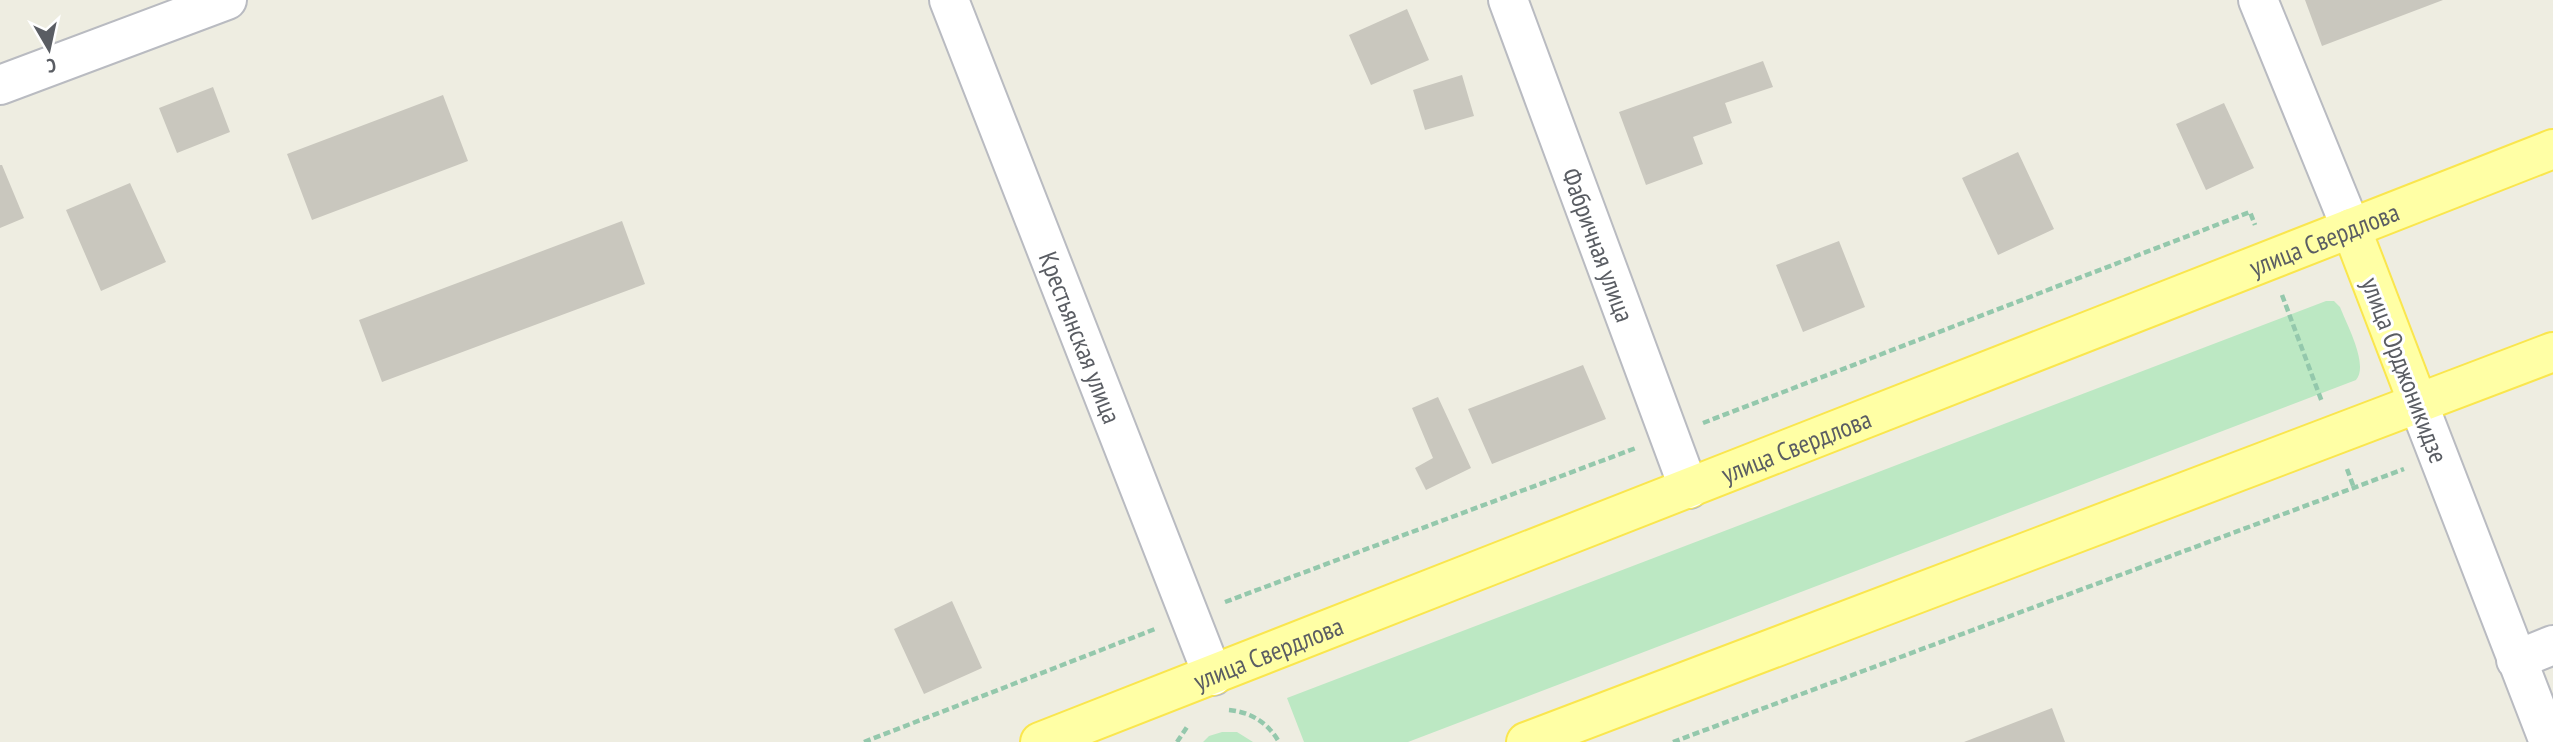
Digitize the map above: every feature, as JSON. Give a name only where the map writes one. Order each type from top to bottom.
[{"type":"main road","name":"улица Свердлова","points":[[1040,742],[1218,693],[1689,489],[2553,149]]},
{"type":"main road","name":"улица Орджоникидзе","points":[[2351,228],[2418,404]]},
{"type":"main road","points":[[1526,742],[2553,352]]},
{"type":"street","points":[[0,85],[227,0]]},
{"type":"street","name":"Крестьянская улица","points":[[949,0],[1218,693]]},
{"type":"street","name":"Фабричная улица","points":[[1508,0],[1689,489]]},
{"type":"street","name":"улица Орджоникидзе","points":[[2258,0],[2351,228]]},
{"type":"street","name":"улица Орджоникидзе","points":[[2418,404],[2549,742]]},
{"type":"street","points":[[2516,660],[2553,645]]},
{"type":"path","points":[[1674,742],[2438,457]]},
{"type":"path","points":[[1218,693],[1233,710],[1251,714],[1266,725],[1279,742]]},
{"type":"path","points":[[1177,742],[1190,725]]},
{"type":"green space","points":[[2326,301],[2334,301],[2340,307],[2352,334],[2360,365],[2356,380],[1408,742],[1304,742],[1287,698]]},
{"type":"green space","points":[[1222,732],[1237,732],[1253,742],[1203,742],[1209,736]]},
{"type":"building","points":[[2305,0],[2443,0],[2322,46]]},
{"type":"building","points":[[1407,9],[1429,60],[1371,85],[1349,35]]},
{"type":"building","points":[[1763,61],[1773,87],[1725,103],[1732,123],[1693,137],[1703,164],[1646,185],[1619,112]]},
{"type":"building","points":[[1462,75],[1474,116],[1425,130],[1413,90]]},
{"type":"building","points":[[213,87],[230,132],[177,153],[159,108]]},
{"type":"building","points":[[443,95],[468,161],[312,220],[287,154]]},
{"type":"building","points":[[2224,103],[2254,168],[2206,190],[2176,124]]},
{"type":"building","points":[[2018,152],[2054,229],[1998,255],[1962,178]]},
{"type":"building","points":[[0,165],[24,218],[0,228]]},
{"type":"building","points":[[130,183],[166,262],[101,291],[66,210]]},
{"type":"building","points":[[622,221],[645,284],[382,382],[359,320]]},
{"type":"building","points":[[1839,241],[1865,307],[1803,332],[1776,265]]},
{"type":"building","points":[[1583,365],[1606,419],[1492,464],[1468,409]]},
{"type":"building","points":[[1438,397],[1471,468],[1426,490],[1415,468],[1433,458],[1412,408]]},
{"type":"building","points":[[952,601],[982,668],[924,694],[894,629]]},
{"type":"building","points":[[2052,708],[2065,742],[1964,742]]}]
